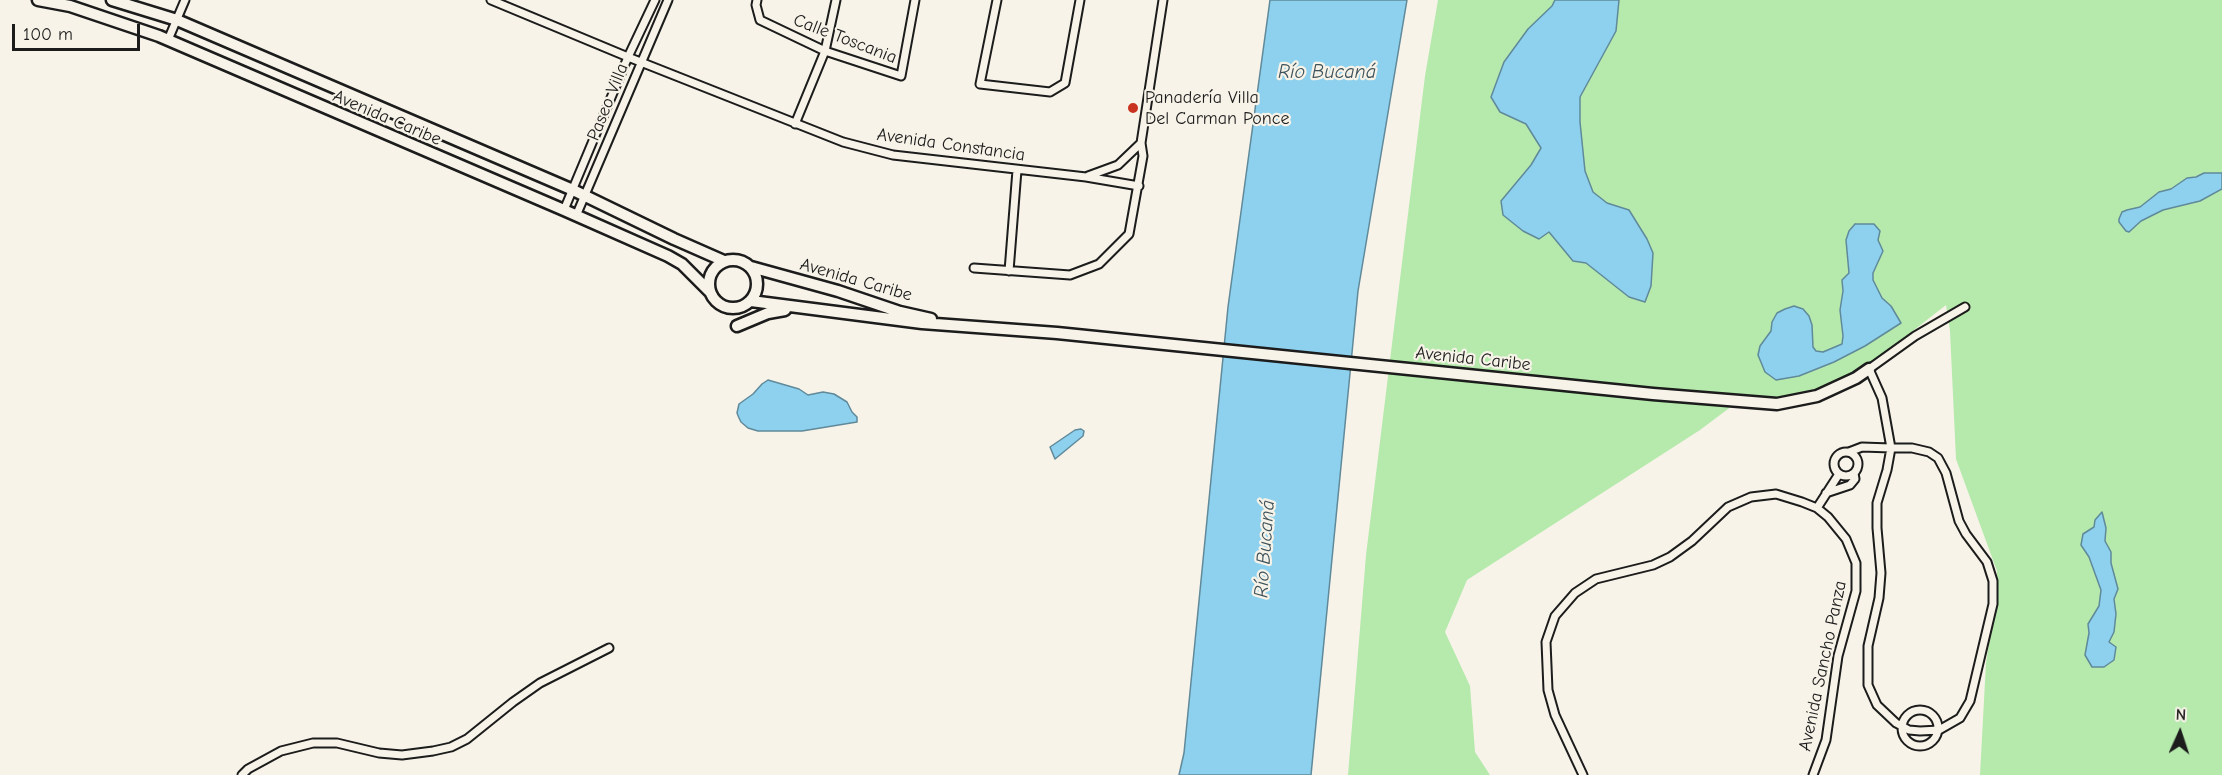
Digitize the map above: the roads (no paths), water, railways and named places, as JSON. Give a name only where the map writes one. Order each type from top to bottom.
[{"type":"street","name":"Avenida Caribe","points":[[38,0],[70,6],[168,40],[564,210],[668,256],[682,264],[709,291]]},
{"type":"street","name":"Avenida Caribe","points":[[112,0],[177,20],[585,195],[724,261]]},
{"type":"street","points":[[168,40],[185,0]]},
{"type":"street","name":"Avenida Constancia","points":[[491,0],[843,142],[893,155],[1086,177],[1139,186]]},
{"type":"street","name":"Paseo Villa","points":[[564,210],[628,57],[655,0]]},
{"type":"street","name":"Paseo Villa","points":[[576,216],[668,0]]},
{"type":"street","name":"Calle Toscania","points":[[757,0],[760,20],[825,51],[901,76],[915,0]]},
{"type":"street","points":[[795,124],[825,51],[836,0]]},
{"type":"street","points":[[997,0],[980,84],[1050,92],[1065,83],[1080,0]]},
{"type":"street","points":[[974,268],[1009,272],[1070,274],[1099,264],[1129,234],[1139,186],[1143,156],[1141,143],[1163,0]]},
{"type":"street","points":[[1086,177],[1118,165],[1141,143]]},
{"type":"street","points":[[1009,272],[1017,170]]},
{"type":"street","points":[[739,260],[751,267],[755,273],[757,288],[751,301],[737,308],[729,308],[715,301],[708,284],[712,270],[724,261],[739,260]]},
{"type":"street","name":"Avenida Caribe","points":[[751,267],[951,325]]},
{"type":"street","name":"Avenida Caribe","points":[[751,301],[795,309],[951,325],[1776,404],[1817,396],[1856,378],[1915,336],[1965,307]]},
{"type":"street","points":[[737,326],[768,313],[795,309]]},
{"type":"street","points":[[1849,452],[1858,460],[1858,467],[1854,473],[1846,476],[1839,474],[1834,467],[1835,458],[1841,453],[1862,447],[1890,448],[1921,450],[1938,458],[1946,473],[1959,520],[1966,534],[1987,562],[1993,581],[1993,604],[1975,672],[1970,701],[1960,718],[1939,730],[1920,731],[1902,726],[1881,711],[1869,685],[1867,667],[1870,630],[1879,598],[1881,573],[1877,504],[1887,470],[1890,448],[1882,398],[1869,369]]},
{"type":"street","points":[[1826,494],[1851,485],[1855,479],[1854,473]]},
{"type":"street","points":[[1817,508],[1839,474]]},
{"type":"street","name":"Avenida Sancho Panza","points":[[1583,775],[1555,715],[1546,679],[1546,642],[1555,616],[1583,586],[1596,579],[1653,565],[1670,557],[1692,541],[1717,515],[1739,501],[1776,494],[1817,508],[1828,517],[1846,539],[1856,563],[1857,584],[1838,656],[1826,740],[1813,775]]},
{"type":"street","points":[[242,775],[248,769],[281,752],[312,743],[337,743],[379,753],[402,755],[451,747],[467,739],[513,702],[540,684],[609,648]]},
{"type":"street","points":[[1919,710],[1926,711],[1936,718],[1939,730],[1937,736],[1928,745],[1916,746],[1906,740],[1902,726],[1908,714],[1919,710]]},
{"type":"water","name":"Río Bucaná","points":[[1270,0],[1407,0],[1358,291],[1311,775],[1179,775],[1184,753],[1228,307]]},
{"type":"water","points":[[1555,0],[1619,0],[1616,31],[1580,97],[1580,122],[1585,171],[1593,192],[1607,203],[1629,210],[1653,253],[1651,286],[1645,302],[1629,297],[1586,263],[1573,261],[1549,232],[1539,239],[1523,231],[1503,215],[1501,201],[1531,165],[1541,148],[1526,124],[1500,112],[1491,97],[1504,62],[1528,29],[1552,6]]},
{"type":"water","points":[[2204,173],[2222,173],[2222,189],[2200,201],[2163,210],[2141,221],[2129,232],[2119,222],[2122,212],[2140,207],[2159,192],[2171,189],[2187,178]]},
{"type":"water","points":[[1855,224],[1874,224],[1880,231],[1878,240],[1883,251],[1873,273],[1873,280],[1882,298],[1891,306],[1901,323],[1834,362],[1799,376],[1776,380],[1765,372],[1758,355],[1760,346],[1771,331],[1772,322],[1777,313],[1794,306],[1803,309],[1812,325],[1813,347],[1816,351],[1823,352],[1842,344],[1840,310],[1842,280],[1849,273],[1846,240]]},
{"type":"water","points":[[768,380],[799,389],[808,395],[823,392],[834,394],[847,402],[857,417],[857,422],[802,431],[758,431],[748,428],[741,422],[737,413],[739,404]]},
{"type":"water","points":[[1075,430],[1084,431],[1083,436],[1055,459],[1050,447]]},
{"type":"water","points":[[2102,512],[2106,528],[2105,541],[2111,552],[2111,563],[2118,589],[2114,599],[2116,614],[2114,632],[2109,642],[2116,647],[2114,660],[2104,667],[2092,667],[2085,655],[2089,633],[2088,624],[2099,606],[2101,590],[2089,557],[2081,545],[2083,534],[2094,527],[2095,520]]},
{"type":"place","name":"Panadería Villa Del Carman Ponce","points":[[1133,108]]}]
